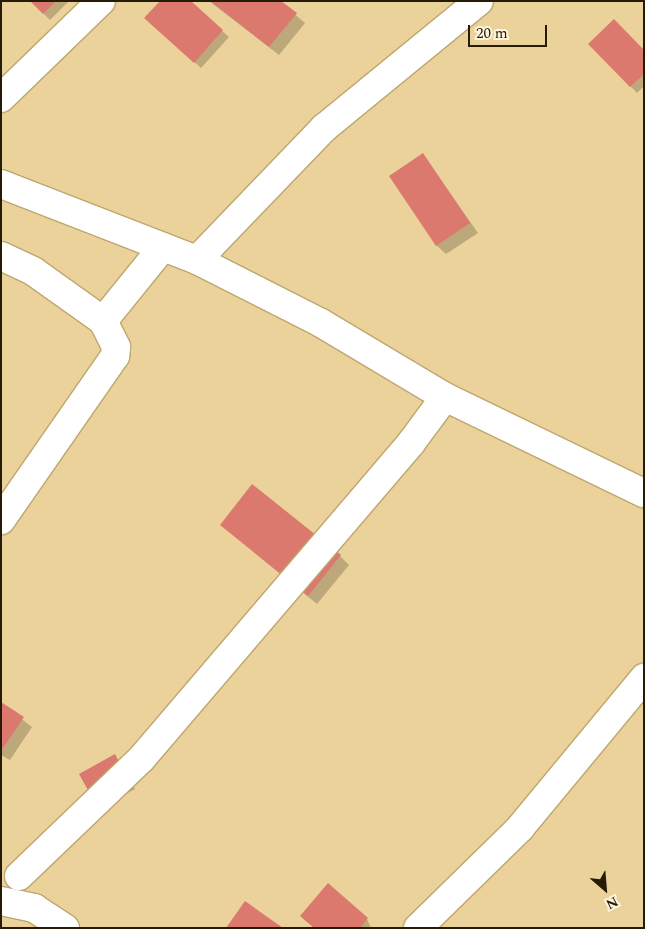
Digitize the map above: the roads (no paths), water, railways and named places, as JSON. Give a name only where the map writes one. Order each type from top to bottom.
[{"type":"street","points":[[1,98],[101,1]]},
{"type":"street","points":[[197,260],[324,128],[479,1]]},
{"type":"street","points":[[1,184],[197,260],[321,323],[445,397],[644,492]]},
{"type":"street","points":[[103,321],[163,247]]},
{"type":"street","points":[[1,256],[33,271],[103,321],[112,334],[114,356],[1,520]]},
{"type":"street","points":[[19,876],[142,758],[411,443],[445,397]]},
{"type":"street","points":[[418,928],[520,828],[644,678]]},
{"type":"street","points":[[1,901],[34,908],[65,928]]}]
